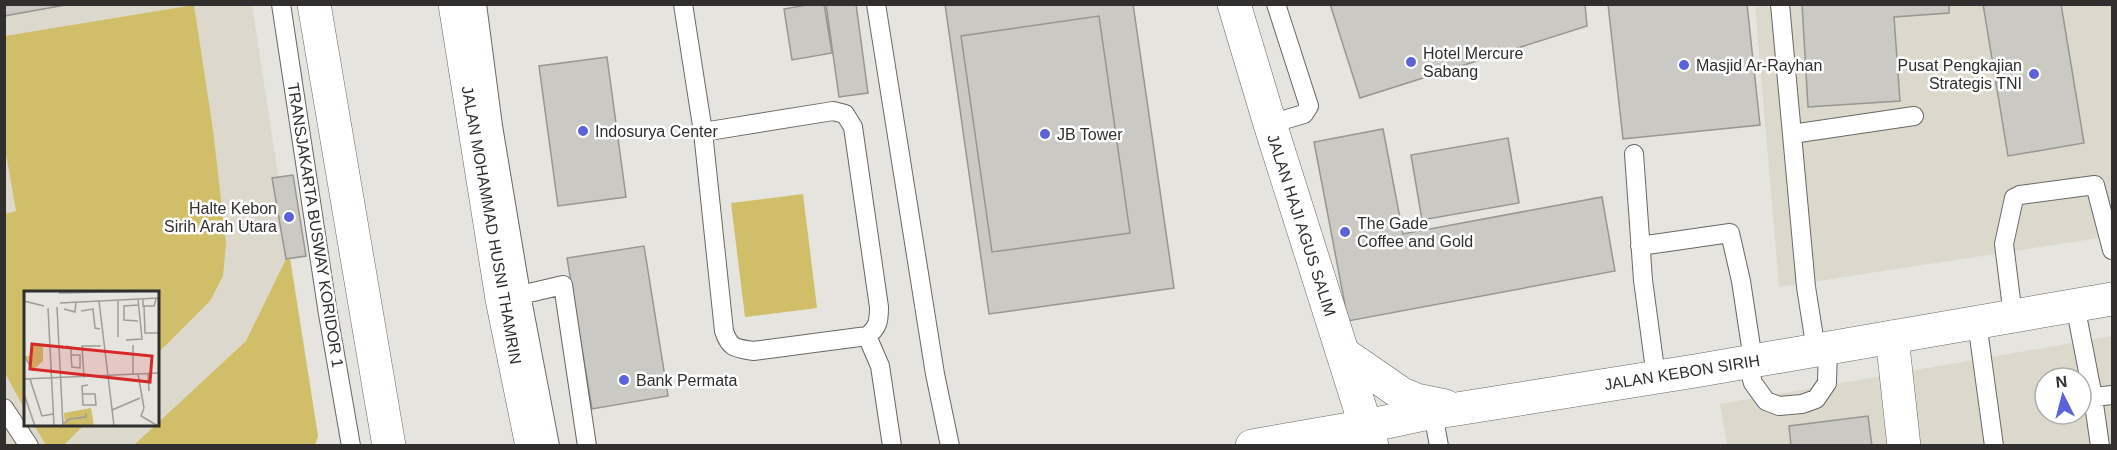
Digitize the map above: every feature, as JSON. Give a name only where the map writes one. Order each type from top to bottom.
[{"type":"main road","points":[[314,4],[389,446]]},
{"type":"main road","name":"JALAN MOHAMMAD HUSNI THAMRIN","points":[[455,4],[512,297],[532,446]]},
{"type":"main road","name":"JALAN HAJI AGUS SALIM","points":[[1234,4],[1370,436]]},
{"type":"main road","name":"JALAN KEBON SIRIH","points":[[1252,446],[1370,436],[1433,413],[2112,299]]},
{"type":"main road","points":[[1892,337],[1904,446]]},
{"type":"main road","points":[[1344,354],[1402,394],[1416,400],[1464,408]]},
{"type":"lane","name":"TRANSJAKARTA BUSWAY KORIDOR 1","points":[[281,4],[328,314],[351,446]]},
{"type":"lane","points":[[477,4],[512,297],[550,446]]},
{"type":"lane","points":[[683,4],[703,132],[724,331],[728,342],[736,348],[753,351],[867,336],[876,329],[879,307],[853,127],[845,114],[833,111],[703,132]]},
{"type":"lane","points":[[876,4],[933,363],[950,446]]},
{"type":"lane","points":[[1270,124],[1304,114],[1309,106],[1276,4]]},
{"type":"lane","points":[[1640,246],[1730,233],[1741,281],[1752,382],[1766,401],[1779,406],[1802,404],[1816,399],[1827,383],[1822,349],[1806,287],[1780,4]]},
{"type":"lane","points":[[1792,134],[1914,116]]},
{"type":"lane","points":[[1634,154],[1643,280],[1656,377]]},
{"type":"lane","points":[[2013,316],[2004,244],[2014,198],[2020,195],[2095,185],[2112,250]]},
{"type":"lane","points":[[512,297],[562,285],[587,446]]},
{"type":"lane","points":[[2075,306],[2087,366]]},
{"type":"lane","points":[[1977,322],[1994,446]]},
{"type":"lane","points":[[867,336],[880,366],[892,446]]},
{"type":"lane","points":[[2100,446],[2093,397],[2112,395]]},
{"type":"lane","points":[[4,408],[29,446]]},
{"type":"lane","points":[[1433,413],[1439,446]]},
{"type":"shaded area","points":[[4,5],[252,5],[318,436],[315,445],[5,445]]},
{"type":"shaded area","points":[[194,5],[213,130],[226,243],[223,276],[210,301],[159,352],[159,291],[24,291],[24,408],[5,373],[5,214],[16,211],[5,148],[5,36]]},
{"type":"shaded area","points":[[1755,5],[2112,5],[2112,236],[1779,287]]},
{"type":"shaded area","points":[[803,194],[817,308],[745,317],[731,203]]},
{"type":"shaded area","points":[[289,253],[318,436],[315,445],[133,446],[155,426],[159,426],[159,422],[246,341]]},
{"type":"shaded area","points":[[2112,336],[2112,445],[1727,445],[1720,404]]},
{"type":"shaded area","points":[[35,426],[83,426],[63,446],[46,445]]},
{"type":"building","points":[[4,4],[71,4],[4,16]]},
{"type":"building","points":[[824,4],[832,53],[792,60],[784,9]]},
{"type":"building","points":[[826,4],[856,4],[868,93],[839,97]]},
{"type":"building","points":[[945,4],[1133,4],[1174,288],[989,314]]},
{"type":"building","name":"Hotel Mercure Sabang","points":[[1330,4],[1585,4],[1587,26],[1360,98]]},
{"type":"building","name":"Masjid Ar-Rayhan","points":[[1608,4],[1747,4],[1760,125],[1623,139]]},
{"type":"building","points":[[1802,4],[1949,4],[1949,13],[1894,17],[1900,101],[1808,107]]},
{"type":"building","name":"Pusat Pengkajian Strategis TNI","points":[[1983,4],[2061,4],[2084,143],[2008,156]]},
{"type":"building","name":"JB Tower","points":[[1099,16],[1130,233],[992,252],[961,36]]},
{"type":"building","name":"Indosurya Center","points":[[607,57],[626,197],[558,206],[539,66]]},
{"type":"building","points":[[1383,129],[1403,234],[1602,197],[1615,271],[1348,321],[1314,142]]},
{"type":"building","points":[[1508,138],[1519,203],[1422,220],[1411,155]]},
{"type":"building","name":"Halte Kebon Sirih Arah Utara","points":[[293,175],[306,256],[286,259],[272,178]]},
{"type":"building","points":[[644,246],[668,396],[592,409],[567,258]]},
{"type":"building","points":[[1868,416],[1872,446],[1791,446],[1789,426]]},
{"type":"place","name":"Hotel Mercure Sabang","points":[[1411,62]]},
{"type":"place","name":"Masjid Ar-Rayhan","points":[[1684,65]]},
{"type":"place","name":"Pusat Pengkajian Strategis TNI","points":[[2034,74]]},
{"type":"place","name":"Indosurya Center","points":[[583,131]]},
{"type":"place","name":"JB Tower","points":[[1045,134]]},
{"type":"place","name":"Halte Kebon Sirih Arah Utara","points":[[289,217]]},
{"type":"place","name":"The Gade Coffee and Gold","points":[[1345,232]]},
{"type":"place","name":"Bank Permata","points":[[624,380]]}]
